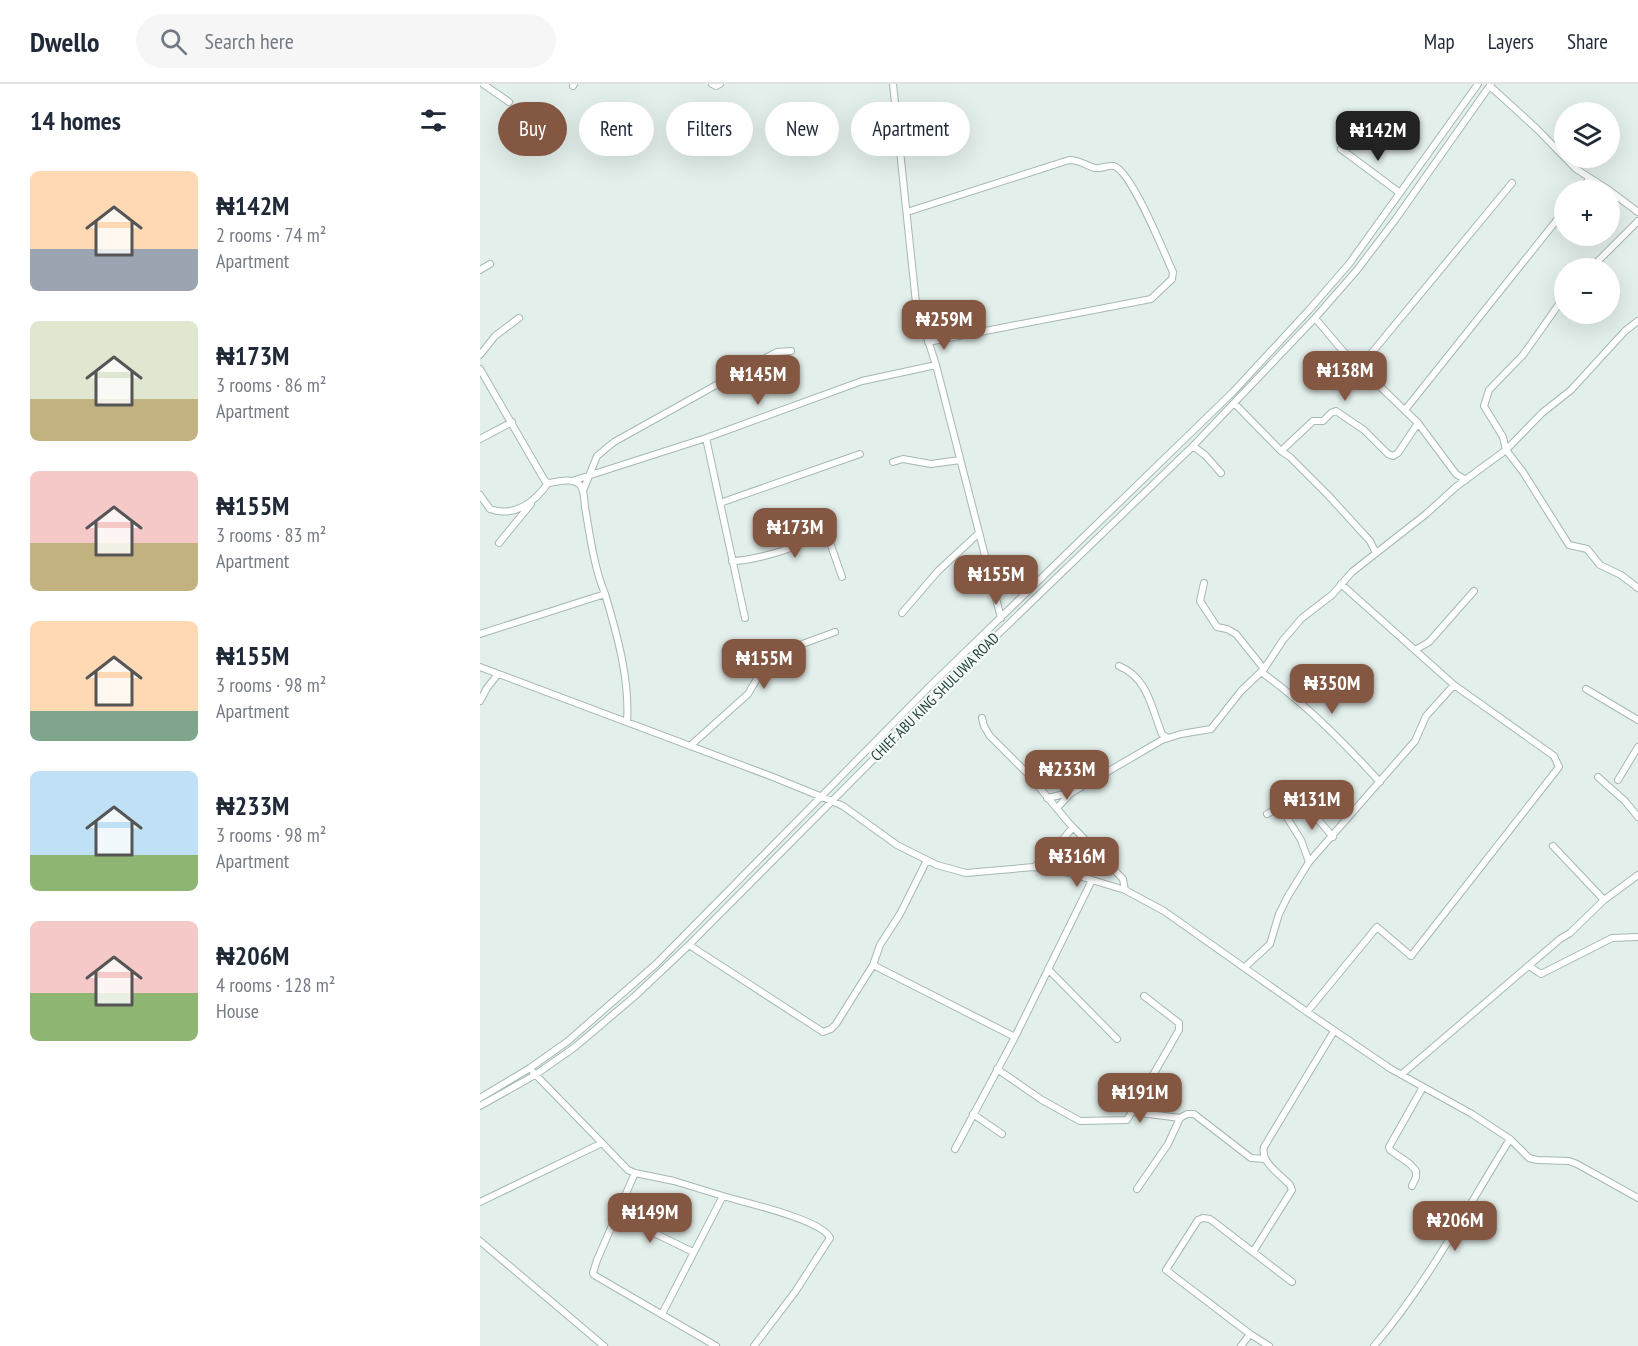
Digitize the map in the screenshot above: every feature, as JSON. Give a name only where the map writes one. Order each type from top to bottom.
[{"type":"street","points":[[483,84],[509,102]]},
{"type":"street","points":[[712,84],[716,86],[720,84]]},
{"type":"street","points":[[893,84],[916,303],[936,365],[1001,618]]},
{"type":"street","points":[[480,1098],[530,1068],[600,1015],[657,964],[920,697],[1233,392],[1348,264],[1478,84]]},
{"type":"street","points":[[1491,85],[1589,179]]},
{"type":"street","name":"CHIEF ABU KING SHULUWA ROAD","points":[[480,1106],[535,1075],[574,1047],[689,945],[989,643],[1193,446],[1316,318],[1357,270],[1491,85]]},
{"type":"street","points":[[1341,149],[1400,193]]},
{"type":"street","points":[[907,212],[1069,160],[1079,160],[1094,168],[1114,166],[1123,172],[1133,186],[1173,273],[1172,279],[1151,299],[928,342]]},
{"type":"street","points":[[1360,367],[1512,183]]},
{"type":"street","points":[[1620,199],[1638,212]]},
{"type":"street","points":[[1386,213],[1395,220]]},
{"type":"street","points":[[1601,258],[1638,221]]},
{"type":"street","points":[[1405,410],[1554,224]]},
{"type":"street","points":[[480,270],[489,264]]},
{"type":"street","points":[[1554,311],[1522,355],[1486,395],[1484,406],[1503,436],[1506,450],[1523,472],[1569,545],[1587,549],[1600,565],[1621,575],[1638,588]]},
{"type":"street","points":[[480,355],[495,336],[519,318]]},
{"type":"street","points":[[1316,318],[1342,350],[1418,423],[1456,474],[1466,480]]},
{"type":"street","points":[[1057,808],[1071,793],[1165,736],[1211,729],[1241,691],[1263,670],[1283,640],[1302,618],[1332,595],[1352,572],[1426,514],[1457,486],[1506,450],[1542,413],[1571,390],[1625,331],[1638,321]]},
{"type":"street","points":[[583,491],[597,456],[614,442],[777,352],[791,351]]},
{"type":"street","points":[[499,543],[548,483],[571,481],[706,438],[862,381],[936,365]]},
{"type":"street","points":[[480,369],[548,483]]},
{"type":"street","points":[[1234,403],[1328,495],[1370,541],[1376,553]]},
{"type":"street","points":[[1281,451],[1313,421],[1323,421],[1331,412],[1336,411],[1364,430],[1388,454],[1393,456],[1398,453],[1418,423]]},
{"type":"street","points":[[480,439],[512,422]]},
{"type":"street","points":[[706,438],[745,618]]},
{"type":"street","points":[[1193,446],[1205,455],[1221,473]]},
{"type":"street","points":[[720,503],[860,454]]},
{"type":"street","points":[[893,462],[903,459],[931,464],[960,460]]},
{"type":"street","points":[[1456,474],[1457,486]]},
{"type":"street","points":[[571,481],[579,484],[583,491],[590,537],[623,668],[628,707],[627,722]]},
{"type":"street","points":[[480,495],[490,509],[502,512],[515,510],[534,501]]},
{"type":"street","points":[[1098,523],[1105,531]]},
{"type":"street","points":[[902,613],[938,571],[979,533]]},
{"type":"street","points":[[732,561],[785,550],[812,535],[828,534],[842,577]]},
{"type":"street","points":[[1204,583],[1200,602],[1217,627],[1236,634],[1263,670],[1338,736],[1380,782]]},
{"type":"street","points":[[1307,1012],[1377,927],[1411,956],[1559,767],[1554,756],[1454,685],[1341,584]]},
{"type":"street","points":[[1416,650],[1428,642],[1474,591]]},
{"type":"street","points":[[480,634],[605,594]]},
{"type":"street","points":[[690,746],[748,694],[761,672],[778,653],[835,632]]},
{"type":"street","points":[[1119,666],[1134,673],[1147,692],[1165,736]]},
{"type":"street","points":[[480,667],[832,801],[843,806],[897,845],[937,865],[966,873],[1034,867],[1060,871],[1125,890],[1164,911],[1334,1031],[1510,1139],[1529,1158],[1569,1161],[1638,1198]]},
{"type":"street","points":[[480,701],[486,688],[498,674]]},
{"type":"street","points":[[1245,967],[1270,944],[1279,914],[1309,862],[1415,741],[1426,716],[1454,685]]},
{"type":"street","points":[[1586,689],[1638,720]]},
{"type":"street","points":[[982,718],[990,736],[1029,775],[1072,827],[1123,879],[1125,890]]},
{"type":"street","points":[[1618,780],[1638,747]]},
{"type":"street","points":[[1598,777],[1625,801],[1638,817]]},
{"type":"street","points":[[1047,798],[1071,793]]},
{"type":"street","points":[[1267,814],[1277,809],[1283,811],[1301,840],[1309,862]]},
{"type":"street","points":[[1309,809],[1333,837]]},
{"type":"street","points":[[1034,867],[1060,843],[1072,827]]},
{"type":"street","points":[[1060,843],[1058,857],[1060,871]]},
{"type":"street","points":[[1553,846],[1604,900]]},
{"type":"street","points":[[689,945],[823,1032],[836,1024],[873,965],[880,945],[900,914],[927,860]]},
{"type":"street","points":[[1402,1074],[1570,933],[1604,900],[1638,875]]},
{"type":"street","points":[[955,1149],[1015,1037],[1092,880]]},
{"type":"street","points":[[1529,966],[1541,974],[1612,938],[1638,937]]},
{"type":"street","points":[[873,965],[1015,1037]]},
{"type":"street","points":[[1048,969],[1117,1039]]},
{"type":"street","points":[[998,1070],[1042,1100],[1080,1121],[1127,1120],[1134,1112],[1179,1030],[1179,1023],[1144,996]]},
{"type":"street","points":[[1253,1252],[1292,1190],[1290,1185],[1264,1159],[1262,1153],[1264,1147],[1334,1031]]},
{"type":"street","points":[[530,1068],[628,1170],[674,1181],[803,1221],[827,1233],[830,1238],[795,1292],[754,1346]]},
{"type":"street","points":[[1412,1186],[1416,1171],[1389,1147],[1423,1087]]},
{"type":"street","points":[[1134,1112],[1180,1118]]},
{"type":"street","points":[[973,1114],[1002,1134]]},
{"type":"street","points":[[1137,1189],[1168,1144],[1180,1118],[1187,1114],[1194,1114],[1251,1158],[1264,1159]]},
{"type":"street","points":[[1374,1346],[1399,1316],[1436,1262],[1510,1139]]},
{"type":"street","points":[[480,1202],[602,1143]]},
{"type":"street","points":[[634,1173],[593,1272],[596,1276],[716,1346]]},
{"type":"street","points":[[662,1314],[723,1196]]},
{"type":"street","points":[[617,1215],[693,1252]]},
{"type":"street","points":[[1269,1346],[1166,1270],[1198,1220],[1203,1218],[1210,1219],[1292,1282]]},
{"type":"street","points":[[480,1241],[604,1346]]},
{"type":"street","points":[[1241,1346],[1250,1334]]}]
